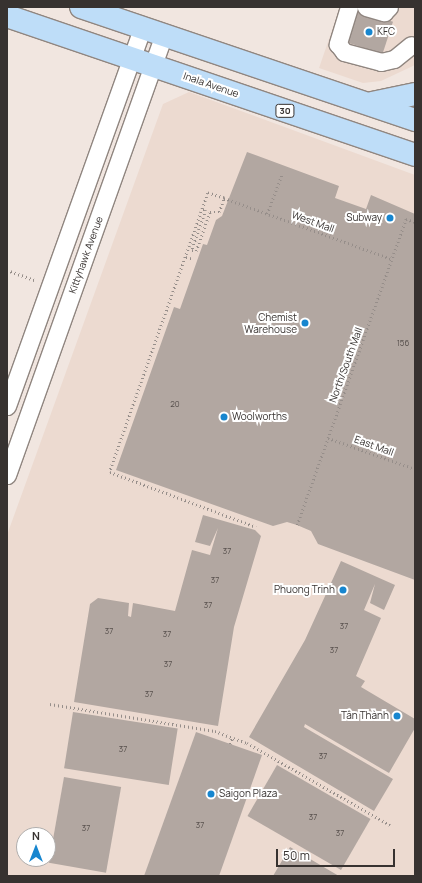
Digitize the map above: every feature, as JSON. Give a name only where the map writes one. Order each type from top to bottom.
[{"type":"main road","points":[[81,7],[415,120]]},
{"type":"main road","name":"Inala Avenue","points":[[7,16],[415,155]]},
{"type":"main road","points":[[369,104],[415,94]]},
{"type":"street","points":[[349,7],[338,44],[344,52],[381,62],[394,59],[411,45]]},
{"type":"street","points":[[366,7],[384,12],[389,7]]},
{"type":"street","points":[[7,406],[142,28]]},
{"type":"street","name":"Kittyhawk Avenue","points":[[7,475],[155,66],[164,35]]},
{"type":"path","points":[[267,214],[282,174]]},
{"type":"path","points":[[202,209],[206,210],[192,250],[196,251],[210,212],[219,212],[224,198],[208,193],[202,209],[110,472],[256,527]]},
{"type":"path","name":"West Mall","points":[[224,198],[392,259]]},
{"type":"path","name":"North/South Mall","points":[[297,525],[406,219],[415,222]]},
{"type":"path","points":[[186,256],[193,259]]},
{"type":"path","points":[[7,270],[51,285]]},
{"type":"path","name":"East Mall","points":[[328,438],[415,470]]},
{"type":"path","points":[[50,704],[215,731],[232,738],[390,825]]},
{"type":"path","points":[[230,744],[232,738]]},
{"type":"shaded area","points":[[340,7],[415,7],[415,65],[381,81],[363,83],[319,68]]},
{"type":"shaded area","points":[[189,92],[415,175],[415,876],[7,876],[7,535],[163,104]]},
{"type":"building","name":"KFC","points":[[354,9],[393,22],[382,54],[343,41]]},
{"type":"building","points":[[247,152],[339,186],[335,198],[366,209],[371,195],[415,214],[415,580],[318,544],[311,531],[297,525],[287,522],[273,526],[116,470],[174,307],[180,309],[203,244],[207,245],[216,220],[222,216]]},
{"type":"building","points":[[203,515],[255,530],[261,536],[234,627],[218,726],[74,702],[90,604],[98,598],[129,603],[128,616],[131,617],[133,603],[175,611],[192,550],[210,555],[218,528],[210,546],[195,542]]},
{"type":"building","points":[[341,561],[395,585],[384,610],[370,603],[375,584],[364,610],[381,618],[356,676],[365,681],[361,687],[415,719],[415,728],[389,773],[305,724],[304,727],[393,779],[374,811],[249,737],[305,640]]},
{"type":"building","points":[[73,712],[178,729],[169,785],[64,768]]},
{"type":"building","name":"Saigon Plaza","points":[[196,732],[262,755],[219,876],[144,876]]},
{"type":"building","points":[[277,765],[371,819],[341,870],[247,816]]},
{"type":"building","points":[[64,777],[121,787],[106,873],[56,864],[55,827]]},
{"type":"building","points":[[290,847],[327,869],[339,876],[273,876]]},
{"type":"place","name":"KFC","points":[[369,32]]},
{"type":"place","name":"Subway","points":[[390,218]]},
{"type":"place","name":"Chemist Warehouse","points":[[305,323]]},
{"type":"place","name":"Woolworths","points":[[224,417]]},
{"type":"place","name":"Phuong Trinh","points":[[343,590]]},
{"type":"place","name":"Tân Thành","points":[[397,716]]},
{"type":"place","name":"Saigon Plaza","points":[[211,794]]}]
